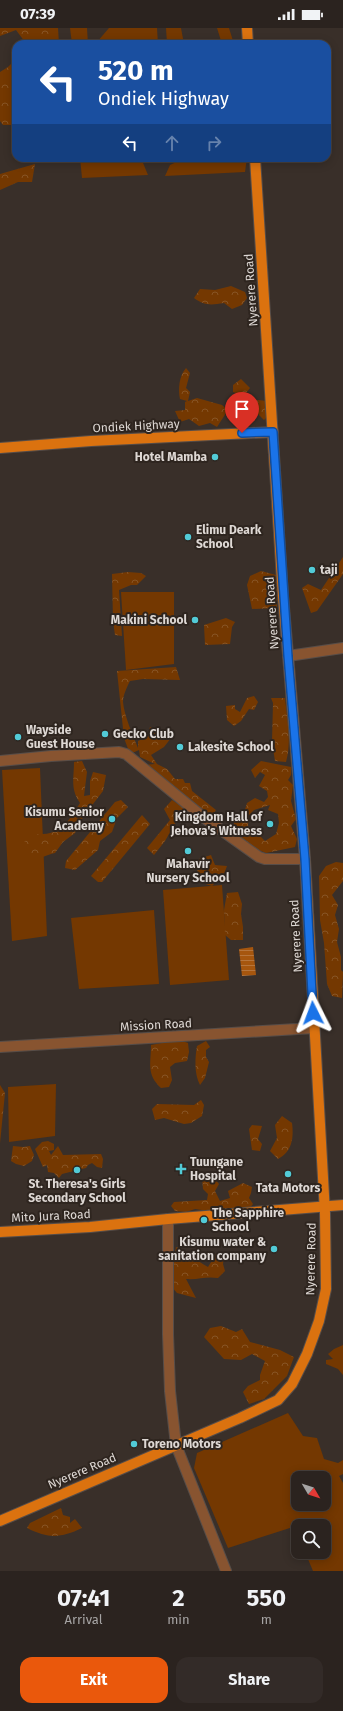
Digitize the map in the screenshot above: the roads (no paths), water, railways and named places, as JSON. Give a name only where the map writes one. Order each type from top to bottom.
[{"type":"main road","points":[[247,28],[248,40]]},
{"type":"main road","name":"Nyerere Road","points":[[0,1521],[240,1418],[278,1400],[292,1384],[307,1354],[317,1328],[326,1289],[325,1206],[305,859],[288,656],[255,162]]},
{"type":"main road","name":"Ondiek Highway","points":[[0,448],[273,432]]},
{"type":"main road","name":"Mito Jura Road","points":[[0,1232],[90,1227],[168,1219],[343,1205]]},
{"type":"street","points":[[288,656],[343,648]]},
{"type":"street","points":[[0,761],[119,752],[126,754],[203,817],[259,857],[265,859],[305,859]]},
{"type":"street","name":"Mission Road","points":[[0,1047],[314,1028]]},
{"type":"street","points":[[168,1219],[168,1334],[170,1391],[176,1445],[226,1571]]},
{"type":"place","name":"Hotel Mamba","points":[[215,457]]},
{"type":"place","name":"Elimu Deark School","points":[[188,537]]},
{"type":"place","name":"taji","points":[[312,570]]},
{"type":"place","name":"Makini School","points":[[195,620]]},
{"type":"place","name":"Gecko Club","points":[[105,734]]},
{"type":"place","name":"Wayside Guest House","points":[[18,737]]},
{"type":"place","name":"Lakesite School","points":[[180,747]]},
{"type":"place","name":"Kisumu Senior Academy","points":[[112,819]]},
{"type":"place","name":"Kingdom Hall of Jehova's Witness","points":[[270,824]]},
{"type":"place","name":"Mahavir Nursery School","points":[[188,851]]},
{"type":"place","name":"Tuungane Hospital","points":[[181,1169]]},
{"type":"place","name":"St. Theresa's Girls Secondary School","points":[[77,1170]]},
{"type":"place","name":"Tata Motors","points":[[288,1174]]},
{"type":"place","name":"The Sapphire School","points":[[204,1220]]},
{"type":"place","name":"Kisumu water & sanitation company","points":[[274,1249]]},
{"type":"place","name":"Toreno Motors","points":[[134,1444]]}]
